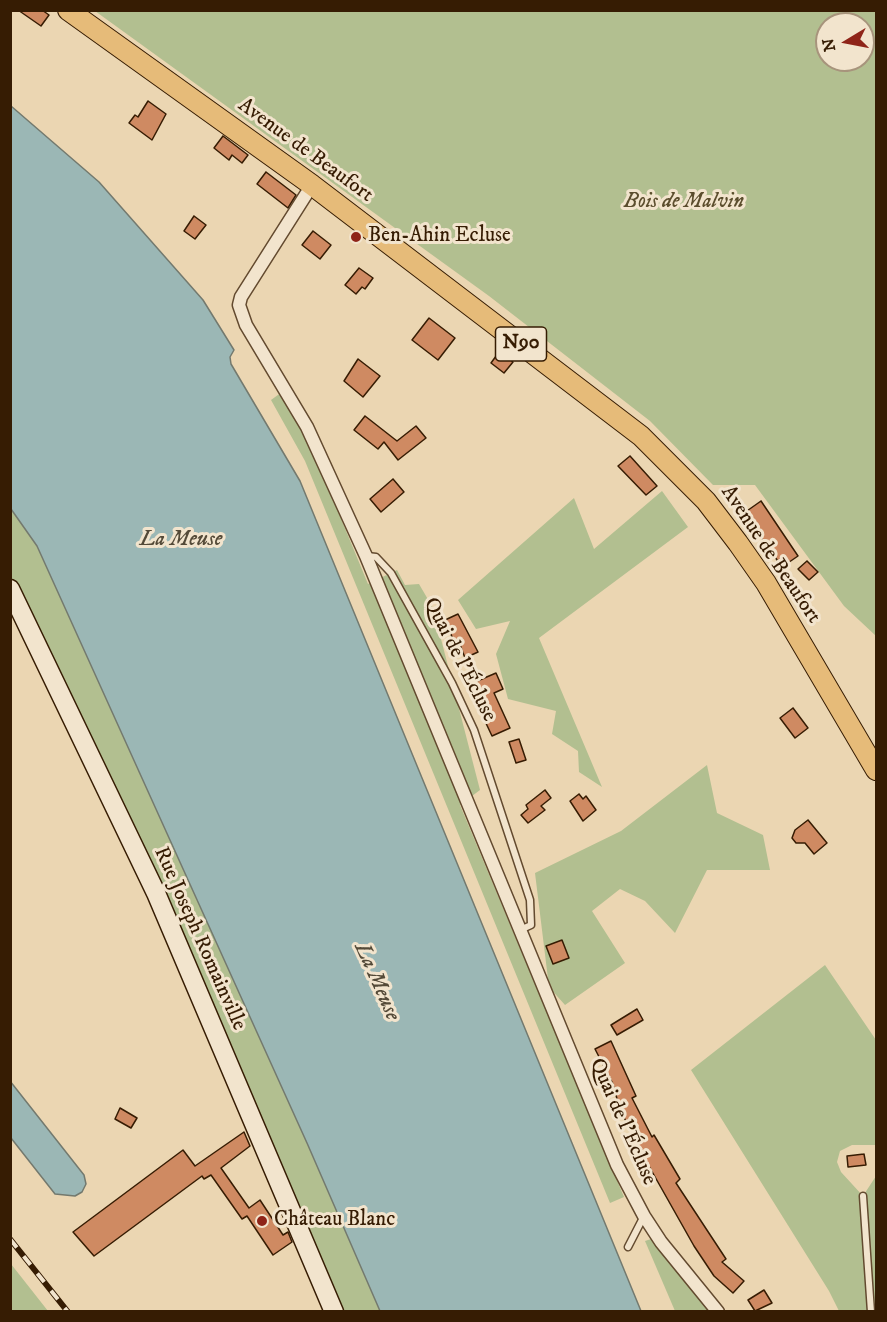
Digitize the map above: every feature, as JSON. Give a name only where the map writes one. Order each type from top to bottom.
[{"type":"main road","name":"Avenue de Beaufort","points":[[68,10],[312,185],[641,436],[700,494],[766,583],[876,770]]},
{"type":"street","name":"Quai de l'Écluse","points":[[312,185],[241,297],[239,305],[246,325],[307,427],[366,555],[617,1165],[644,1216],[683,1271],[718,1311]]},
{"type":"street","name":"Rue Joseph Romainville","points":[[10,589],[156,894],[334,1311]]},
{"type":"lane","name":"Quai de l'Écluse","points":[[366,555],[376,557],[391,573],[452,683],[474,730],[530,900],[531,925],[520,930]]},
{"type":"lane","points":[[863,1196],[871,1311]]},
{"type":"lane","points":[[628,1247],[644,1216]]},
{"type":"green space","name":"Bois de Malvin","points":[[95,11],[876,11],[876,636],[844,606],[755,485],[713,485],[650,421],[489,296]]},
{"type":"green space","points":[[282,392],[316,458],[368,584],[397,570],[405,585],[419,584],[433,608],[480,790],[460,805],[624,1197],[610,1203],[305,461],[271,400]]},
{"type":"green space","points":[[662,491],[688,527],[539,638],[602,787],[579,772],[578,751],[552,734],[556,711],[508,699],[496,654],[510,621],[476,629],[458,600],[574,498],[594,549]]},
{"type":"green space","points":[[11,509],[37,546],[307,1143],[380,1311],[334,1311],[11,589]]},
{"type":"green space","points":[[707,765],[717,813],[763,835],[770,870],[707,870],[675,933],[645,901],[620,889],[592,911],[625,963],[565,1005],[549,987],[535,873],[621,831]]},
{"type":"green space","points":[[825,965],[876,1040],[876,1145],[852,1145],[840,1151],[837,1162],[841,1172],[863,1196],[876,1176],[876,1311],[839,1311],[829,1291],[691,1070]]},
{"type":"green space","points":[[651,1239],[712,1311],[675,1311],[645,1241]]},
{"type":"green space","points":[[11,1264],[48,1311],[11,1311]]},
{"type":"water","name":"La Meuse","points":[[11,106],[99,182],[203,300],[234,350],[230,357],[231,364],[300,481],[641,1311],[380,1311],[307,1143],[37,546],[11,509]]},
{"type":"water","points":[[10,1081],[84,1175],[86,1184],[82,1192],[75,1196],[55,1194],[11,1138]]},
{"type":"building","points":[[18,10],[42,10],[49,15],[41,26]]},
{"type":"building","points":[[148,101],[166,114],[152,140],[129,123],[135,115],[138,117]]},
{"type":"building","points":[[223,136],[248,155],[242,163],[232,155],[229,160],[214,148]]},
{"type":"building","points":[[266,172],[296,195],[288,208],[257,184]]},
{"type":"building","points":[[194,216],[206,225],[195,239],[184,231]]},
{"type":"building","points":[[313,231],[331,245],[320,259],[302,245]]},
{"type":"building","points":[[359,268],[373,278],[365,289],[362,287],[356,294],[345,285]]},
{"type":"building","points":[[429,318],[455,338],[438,360],[412,340]]},
{"type":"building","points":[[499,352],[513,362],[504,373],[491,363]]},
{"type":"building","points":[[358,359],[380,376],[363,397],[344,381]]},
{"type":"building","points":[[365,416],[397,441],[416,426],[426,438],[398,460],[384,442],[378,449],[354,430]]},
{"type":"building","points":[[630,456],[657,486],[646,495],[618,466]]},
{"type":"building","points":[[393,479],[404,492],[381,512],[370,499]]},
{"type":"building","points":[[761,501],[798,556],[782,567],[744,513]]},
{"type":"building","points":[[807,561],[818,572],[809,580],[798,569]]},
{"type":"building","points":[[458,614],[478,652],[465,658],[459,642],[455,644],[445,620]]},
{"type":"building","points":[[496,673],[503,689],[494,693],[510,728],[492,736],[468,685]]},
{"type":"building","points":[[793,708],[808,728],[795,738],[780,718]]},
{"type":"building","points":[[519,739],[526,760],[516,763],[509,742]]},
{"type":"building","points":[[545,790],[551,798],[541,806],[545,810],[528,823],[521,815],[528,809],[526,805]]},
{"type":"building","points":[[579,794],[583,799],[586,796],[596,810],[583,821],[570,801]]},
{"type":"building","points":[[808,820],[827,843],[814,854],[805,843],[796,843],[792,838],[795,830]]},
{"type":"building","points":[[562,940],[569,958],[553,964],[546,946]]},
{"type":"building","points":[[637,1009],[643,1020],[617,1035],[611,1025]]},
{"type":"building","points":[[611,1041],[636,1096],[632,1098],[652,1137],[654,1135],[680,1179],[676,1183],[726,1259],[722,1262],[744,1281],[733,1293],[714,1276],[694,1246],[620,1110],[613,1084],[595,1049]]},
{"type":"building","points":[[120,1108],[137,1118],[131,1128],[115,1119]]},
{"type":"building","points":[[244,1132],[250,1146],[221,1168],[249,1208],[260,1200],[283,1235],[288,1232],[292,1242],[273,1255],[247,1216],[242,1219],[211,1175],[204,1179],[202,1176],[94,1256],[73,1232],[183,1150],[195,1166]]},
{"type":"building","points":[[864,1154],[866,1165],[848,1167],[847,1156]]},
{"type":"building","points":[[764,1290],[772,1303],[755,1311],[748,1300]]},
{"type":"railway","points":[[10,1239],[68,1312]]},
{"type":"place","name":"Ben-Ahin Ecluse","points":[[356,237]]},
{"type":"place","name":"Château Blanc","points":[[262,1221]]}]
